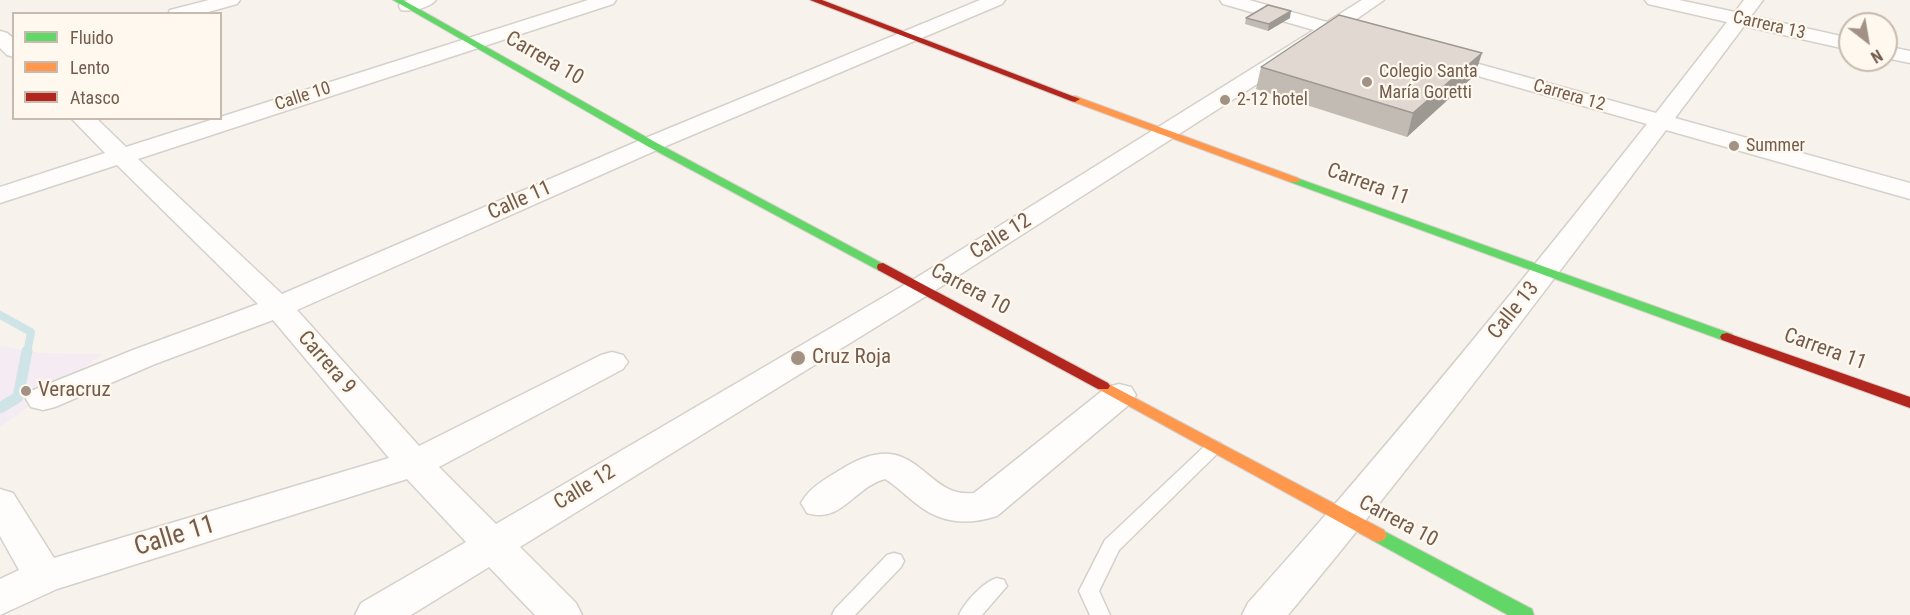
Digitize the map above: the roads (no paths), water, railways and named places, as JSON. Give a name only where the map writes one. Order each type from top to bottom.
[{"type":"street","points":[[185,12],[231,0]]},
{"type":"street","points":[[402,3],[427,0]]},
{"type":"street","name":"Calle 10","points":[[0,195],[606,0]]},
{"type":"street","name":"Carrera 11","points":[[814,0],[1165,133],[1910,403]]},
{"type":"street","name":"Calle 11","points":[[43,399],[144,357],[278,307],[651,144],[996,0]]},
{"type":"street","points":[[1229,0],[1363,38]]},
{"type":"street","name":"Calle 12","points":[[376,615],[921,287],[1375,0]]},
{"type":"street","name":"Carrera 13","points":[[1653,0],[1747,10],[1838,40]]},
{"type":"street","name":"Carrera 10","points":[[402,3],[651,144],[921,287],[1525,615]]},
{"type":"street","name":"Calle 13","points":[[1263,615],[1347,518],[1545,272],[1659,121],[1747,10]]},
{"type":"street","points":[[0,37],[12,50]]},
{"type":"street","name":"Carrera 12","points":[[1420,54],[1910,190]]},
{"type":"street","name":"Carrera 9","points":[[84,120],[278,307],[414,464],[561,615]]},
{"type":"street","name":"Calle 11","points":[[0,598],[44,577],[414,464],[612,362]]},
{"type":"street","points":[[820,503],[873,468],[886,466],[900,471],[947,507],[962,509],[984,506],[1119,395]]},
{"type":"street","points":[[0,503],[44,577]]},
{"type":"lane","points":[[1100,615],[1089,591],[1112,545],[1214,447]]},
{"type":"lane","points":[[842,615],[894,561]]},
{"type":"lane","points":[[969,615],[997,586]]},
{"type":"waterway","points":[[0,315],[31,332],[27,353]]},
{"type":"waterway","points":[[0,408],[18,397],[27,351]]},
{"type":"place","name":"Colegio Santa María Goretti","points":[[1367,82]]},
{"type":"place","name":"2-12 hotel","points":[[1225,100]]},
{"type":"place","name":"Summer","points":[[1734,146]]},
{"type":"place","name":"Cruz Roja","points":[[798,358]]},
{"type":"place","name":"Veracruz","points":[[26,391]]}]
